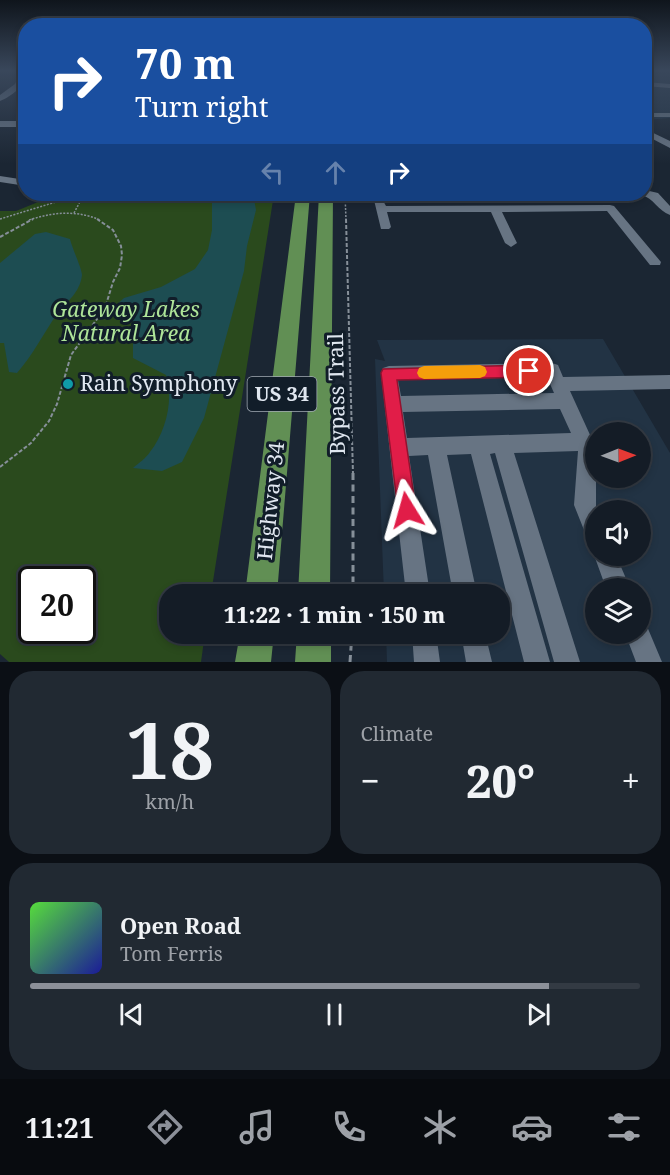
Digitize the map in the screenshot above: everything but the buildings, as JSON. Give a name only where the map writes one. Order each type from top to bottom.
[{"type":"highway","name":"Highway 34","points":[[262,584],[302,201]]},
{"type":"highway","name":"Highway 34","points":[[315,584],[326,201]]},
{"type":"highway","points":[[254,662],[255,644]]},
{"type":"highway","points":[[313,662],[314,644]]},
{"type":"street","points":[[652,109],[668,115]]},
{"type":"street","points":[[652,111],[657,115]]},
{"type":"street","points":[[652,115],[668,115]]},
{"type":"street","points":[[0,124],[18,124]]},
{"type":"street","points":[[652,130],[670,139]]},
{"type":"street","points":[[652,136],[670,145]]},
{"type":"street","points":[[0,179],[18,182]]},
{"type":"street","points":[[652,195],[670,212]]},
{"type":"street","points":[[379,201],[385,227]]},
{"type":"street","points":[[526,201],[531,208]]},
{"type":"street","points":[[604,201],[655,262]]},
{"type":"street","points":[[495,208],[512,243]]},
{"type":"street","points":[[381,209],[610,208]]},
{"type":"street","points":[[417,584],[389,373],[552,370],[588,453],[585,507]]},
{"type":"street","points":[[393,404],[562,392],[628,383],[670,382]]},
{"type":"street","points":[[398,447],[584,442]]},
{"type":"street","points":[[502,444],[567,662]]},
{"type":"street","points":[[478,445],[537,662]]},
{"type":"street","points":[[436,446],[463,584]]},
{"type":"street","points":[[426,644],[428,662]]},
{"type":"street","points":[[475,644],[479,662]]},
{"type":"street","points":[[642,644],[649,662]]},
{"type":"path","points":[[0,219],[60,201]]},
{"type":"path","points":[[74,213],[80,201]]},
{"type":"path","name":"Bypass Trail","points":[[345,201],[352,411],[353,584]]},
{"type":"path","points":[[21,213],[26,220]]},
{"type":"path","points":[[0,237],[26,220],[74,213],[97,217],[108,222],[115,232],[122,252],[121,266],[112,282],[103,314],[75,348],[66,369],[55,411],[47,426],[36,440],[0,467]]},
{"type":"path","points":[[350,662],[351,644]]},
{"type":"shaded area","points":[[652,102],[670,102],[670,118],[652,119]]},
{"type":"shaded area","points":[[212,201],[254,201],[256,210],[247,246],[244,271],[204,418],[182,462],[162,471],[133,468],[148,454],[160,435],[169,405],[168,384],[166,375],[133,358],[133,321],[113,308],[124,298],[161,287],[195,269],[208,250],[212,230]]},
{"type":"shaded area","points":[[46,232],[70,239],[82,272],[81,281],[76,292],[57,314],[23,366],[17,373],[9,372],[4,343],[0,343],[0,263],[35,234]]},
{"type":"shaded area","points":[[603,339],[670,453],[670,662],[387,662],[386,644],[510,644],[510,584],[384,584],[375,359],[385,361],[377,340]]},
{"type":"green space","name":"Gateway Lakes Natural Area","points":[[41,201],[273,201],[213,584],[159,584],[159,644],[203,644],[201,662],[9,662],[0,654],[0,211],[16,211]]},
{"type":"slow traffic","points":[[424,373],[480,372]]},
{"type":"place","name":"Rain Symphony","points":[[68,384]]},
{"type":"route","points":[[407,510],[389,373],[529,371]]}]
